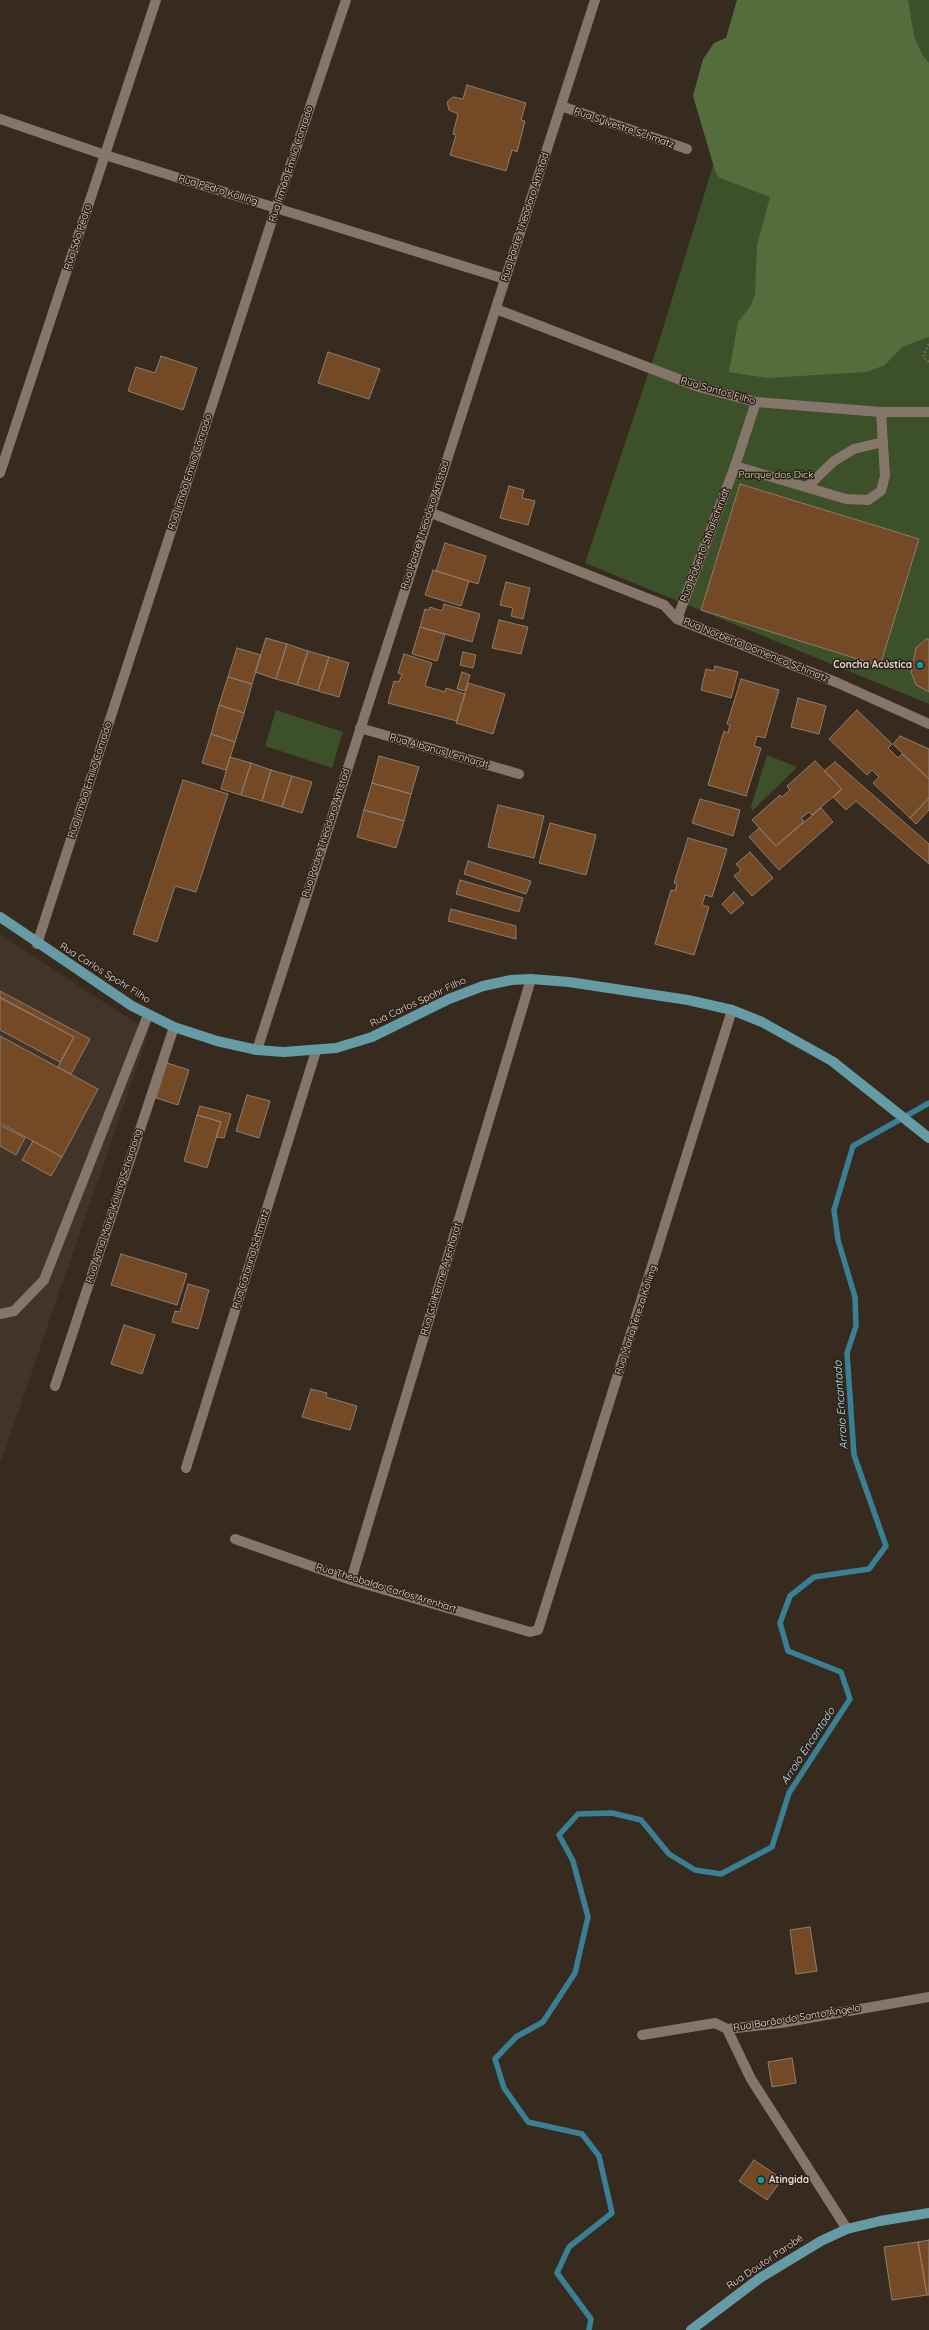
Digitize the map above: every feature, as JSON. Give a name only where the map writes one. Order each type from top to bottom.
[{"type":"main road","name":"Rua Carlos Spohr Filho","points":[[0,917],[37,944],[132,1006],[174,1027],[217,1041],[257,1050],[316,1051],[336,1048],[372,1037],[449,999],[483,986],[531,979],[630,991],[688,1000],[732,1010],[762,1022],[832,1061],[929,1138]]},
{"type":"main road","name":"Rua Doutor Parobé","points":[[691,2330],[760,2278],[798,2253],[847,2229],[929,2213]]},
{"type":"street","name":"Rua São Pedro","points":[[0,473],[156,0]]},
{"type":"street","name":"Rua Irmão Emílio Conrado","points":[[37,944],[276,208],[346,0]]},
{"type":"street","name":"Rua Padre Theodoro Amstad","points":[[257,1050],[595,0]]},
{"type":"street","name":"Rua Sylvestre Schmatz","points":[[561,106],[687,149]]},
{"type":"street","name":"Rua Pedro Kolling","points":[[0,120],[104,155],[505,279]]},
{"type":"street","name":"Rua Santos Filho","points":[[496,309],[699,387],[756,402],[881,412],[929,412]]},
{"type":"street","name":"Rua Roberto Sthalschmidt","points":[[678,619],[735,466],[756,402]]},
{"type":"street","points":[[735,466],[846,499],[868,500],[881,491],[885,476],[881,412]]},
{"type":"street","points":[[808,487],[834,461],[854,449],[883,442]]},
{"type":"street","name":"Rua Norberto Domenico Schmatz","points":[[429,512],[664,605],[678,619],[838,683],[929,724]]},
{"type":"street","name":"Rua Albanus Lenhardt","points":[[360,728],[519,774]]},
{"type":"street","name":"Rua Guilherme Arenhardt","points":[[352,1580],[531,979]]},
{"type":"street","name":"Rua Maria Tereza Kolling","points":[[538,1630],[732,1010]]},
{"type":"street","points":[[0,1314],[14,1311],[44,1280],[148,1014]]},
{"type":"street","name":"Rua Anna Maria Kolling Schardong","points":[[55,1386],[174,1027]]},
{"type":"street","name":"Rua Catarina Schmatz","points":[[186,1468],[316,1051]]},
{"type":"street","name":"Rua Theobaldo Carlos Arenhart","points":[[235,1539],[352,1580],[530,1632],[538,1630]]},
{"type":"street","name":"Rua Barão do Santo Ângelo","points":[[642,2035],[715,2023],[727,2029],[781,2023],[929,1997]]},
{"type":"street","points":[[727,2029],[751,2079],[847,2229]]},
{"type":"path","points":[[929,344],[923,357],[929,362]]},
{"type":"shaded area","points":[[0,934],[149,1032],[0,1464]]},
{"type":"green space","points":[[737,0],[908,0],[914,36],[922,54],[929,63],[929,337],[902,347],[885,365],[867,372],[767,378],[729,372],[738,322],[750,307],[755,295],[757,245],[770,197],[720,178],[716,174],[693,96],[703,59],[714,43],[726,38]]},
{"type":"green space","name":"Parque dos Dick","points":[[764,0],[929,0],[929,704],[585,563],[660,338]]},
{"type":"green space","points":[[276,710],[343,732],[332,768],[265,746]]},
{"type":"green space","points":[[767,755],[797,767],[752,811],[751,807]]},
{"type":"building","points":[[467,85],[526,103],[521,120],[525,121],[517,152],[512,150],[506,171],[450,155],[456,135],[453,134],[458,114],[449,110],[447,102],[453,97],[463,99]]},
{"type":"building","points":[[328,352],[380,369],[369,399],[318,383]]},
{"type":"building","points":[[161,356],[197,368],[183,410],[128,391],[136,367],[155,373]]},
{"type":"building","points":[[740,484],[919,539],[880,666],[701,610]]},
{"type":"building","points":[[509,486],[524,490],[522,498],[535,501],[528,525],[500,518]]},
{"type":"building","points":[[445,543],[486,556],[478,584],[436,571]]},
{"type":"building","points":[[433,570],[469,581],[461,606],[425,595]]},
{"type":"building","points":[[506,582],[530,588],[523,619],[511,616],[513,608],[500,605]]},
{"type":"building","points":[[444,604],[480,614],[472,642],[420,627],[425,609],[429,610],[430,607],[442,611]]},
{"type":"building","points":[[499,620],[528,627],[521,654],[492,648]]},
{"type":"building","points":[[420,627],[445,634],[437,661],[412,654]]},
{"type":"building","points":[[266,638],[287,644],[276,679],[255,672]]},
{"type":"building","name":"Concha Acústica","points":[[926,639],[929,639],[929,692],[916,685],[911,672],[916,648]]},
{"type":"building","points":[[287,644],[308,651],[297,685],[276,679]]},
{"type":"building","points":[[237,648],[261,655],[252,684],[228,677]]},
{"type":"building","points":[[308,651],[329,657],[318,691],[297,685]]},
{"type":"building","points":[[463,652],[476,655],[473,668],[460,665]]},
{"type":"building","points":[[404,654],[432,663],[425,686],[445,692],[446,688],[465,694],[457,721],[388,703],[394,681],[399,682],[402,674],[398,673]]},
{"type":"building","points":[[329,657],[349,663],[339,697],[318,691]]},
{"type":"building","points":[[715,666],[738,672],[731,698],[701,690],[706,669],[714,671]]},
{"type":"building","points":[[462,672],[470,675],[465,691],[457,689]]},
{"type":"building","points":[[228,677],[252,684],[244,713],[219,705]]},
{"type":"building","points":[[741,679],[779,690],[765,738],[757,736],[754,746],[761,748],[746,796],[708,785],[724,731],[728,733],[730,725],[727,724]]},
{"type":"building","points":[[468,683],[505,694],[493,734],[456,723]]},
{"type":"building","points":[[798,698],[826,706],[819,734],[791,727]]},
{"type":"building","points":[[219,705],[244,713],[235,742],[211,734]]},
{"type":"building","points":[[857,710],[892,744],[888,748],[898,758],[902,754],[929,779],[929,798],[910,818],[873,783],[879,777],[872,770],[867,775],[829,739]]},
{"type":"building","points":[[211,734],[235,742],[226,770],[202,763]]},
{"type":"building","points":[[900,736],[929,749],[929,779],[893,744]]},
{"type":"building","points":[[379,756],[419,767],[411,794],[372,783]]},
{"type":"building","points":[[230,757],[251,763],[241,795],[221,789]]},
{"type":"building","points":[[815,761],[842,789],[812,815],[809,812],[801,818],[804,821],[776,846],[752,820],[780,795],[782,797],[790,790],[787,786]]},
{"type":"building","points":[[835,762],[929,844],[929,864],[856,801],[846,810],[833,797],[842,789],[824,771]]},
{"type":"building","points":[[251,763],[271,770],[262,801],[241,795]]},
{"type":"building","points":[[271,770],[292,776],[282,807],[262,801]]},
{"type":"building","points":[[292,776],[312,782],[302,813],[282,807]]},
{"type":"building","points":[[183,780],[228,794],[196,892],[175,886],[157,942],[133,934]]},
{"type":"building","points":[[372,783],[411,794],[404,821],[364,810]]},
{"type":"building","points":[[929,798],[929,810],[916,824],[910,818]]},
{"type":"building","points":[[700,799],[740,810],[733,836],[692,823]]},
{"type":"building","points":[[498,805],[544,816],[534,858],[488,847]]},
{"type":"building","points":[[821,808],[833,822],[779,870],[749,837],[759,828],[776,846]]},
{"type":"building","points":[[364,810],[404,821],[396,848],[357,837]]},
{"type":"building","points":[[550,823],[596,835],[586,875],[539,863]]},
{"type":"building","points":[[688,838],[727,849],[712,897],[705,895],[702,905],[709,907],[694,955],[655,944],[671,890],[675,891],[677,884],[674,883]]},
{"type":"building","points":[[750,852],[773,878],[752,896],[734,876],[741,870],[736,864]]},
{"type":"building","points":[[468,861],[531,881],[526,894],[464,874]]},
{"type":"building","points":[[460,880],[523,898],[519,912],[456,894]]},
{"type":"building","points":[[734,892],[744,903],[731,914],[722,904]]},
{"type":"building","points":[[451,909],[516,926],[516,939],[448,921]]},
{"type":"building","points":[[0,991],[90,1039],[71,1074],[58,1067],[74,1037],[0,998]]},
{"type":"building","points":[[0,997],[74,1037],[60,1062],[0,1030]]},
{"type":"building","points":[[0,1036],[98,1089],[62,1157],[0,1123]]},
{"type":"building","points":[[167,1063],[189,1070],[178,1105],[156,1098]]},
{"type":"building","points":[[247,1095],[270,1101],[259,1138],[236,1131]]},
{"type":"building","points":[[200,1106],[231,1114],[224,1138],[216,1137],[221,1122],[197,1115]]},
{"type":"building","points":[[197,1115],[221,1122],[207,1168],[184,1161]]},
{"type":"building","points":[[0,1125],[25,1138],[16,1155],[0,1146]]},
{"type":"building","points":[[33,1141],[62,1157],[51,1176],[22,1160]]},
{"type":"building","points":[[121,1254],[187,1274],[177,1305],[111,1285]]},
{"type":"building","points":[[188,1284],[209,1290],[198,1329],[172,1322],[175,1311],[180,1312]]},
{"type":"building","points":[[124,1325],[155,1335],[142,1374],[111,1364]]},
{"type":"building","points":[[311,1389],[327,1393],[326,1397],[357,1406],[350,1430],[302,1417]]},
{"type":"building","points":[[810,1927],[817,1971],[796,1974],[790,1930]]},
{"type":"building","points":[[792,2058],[796,2083],[772,2087],[768,2062]]},
{"type":"building","name":"Atingida","points":[[754,2160],[782,2179],[767,2200],[739,2181]]},
{"type":"building","points":[[929,2240],[929,2295],[927,2295],[918,2242]]},
{"type":"building","points":[[918,2242],[927,2295],[892,2300],[884,2247]]},
{"type":"waterway","name":"Arroio Encantado","points":[[589,2330],[591,2319],[557,2273],[569,2247],[612,2213],[599,2156],[582,2134],[528,2122],[504,2088],[495,2059],[516,2037],[543,2022],[575,1973],[588,1917],[573,1861],[559,1835],[578,1814],[612,1813],[641,1820],[669,1854],[695,1870],[721,1874],[772,1847],[789,1793],[850,1699],[841,1672],[788,1651],[780,1623],[790,1596],[814,1577],[869,1569],[886,1546],[854,1455],[847,1353],[856,1326],[855,1297],[838,1240],[834,1210],[853,1146],[929,1103]]},
{"type":"place","name":"Concha Acústica","points":[[920,665]]},
{"type":"place","name":"Atingida","points":[[761,2180]]}]
